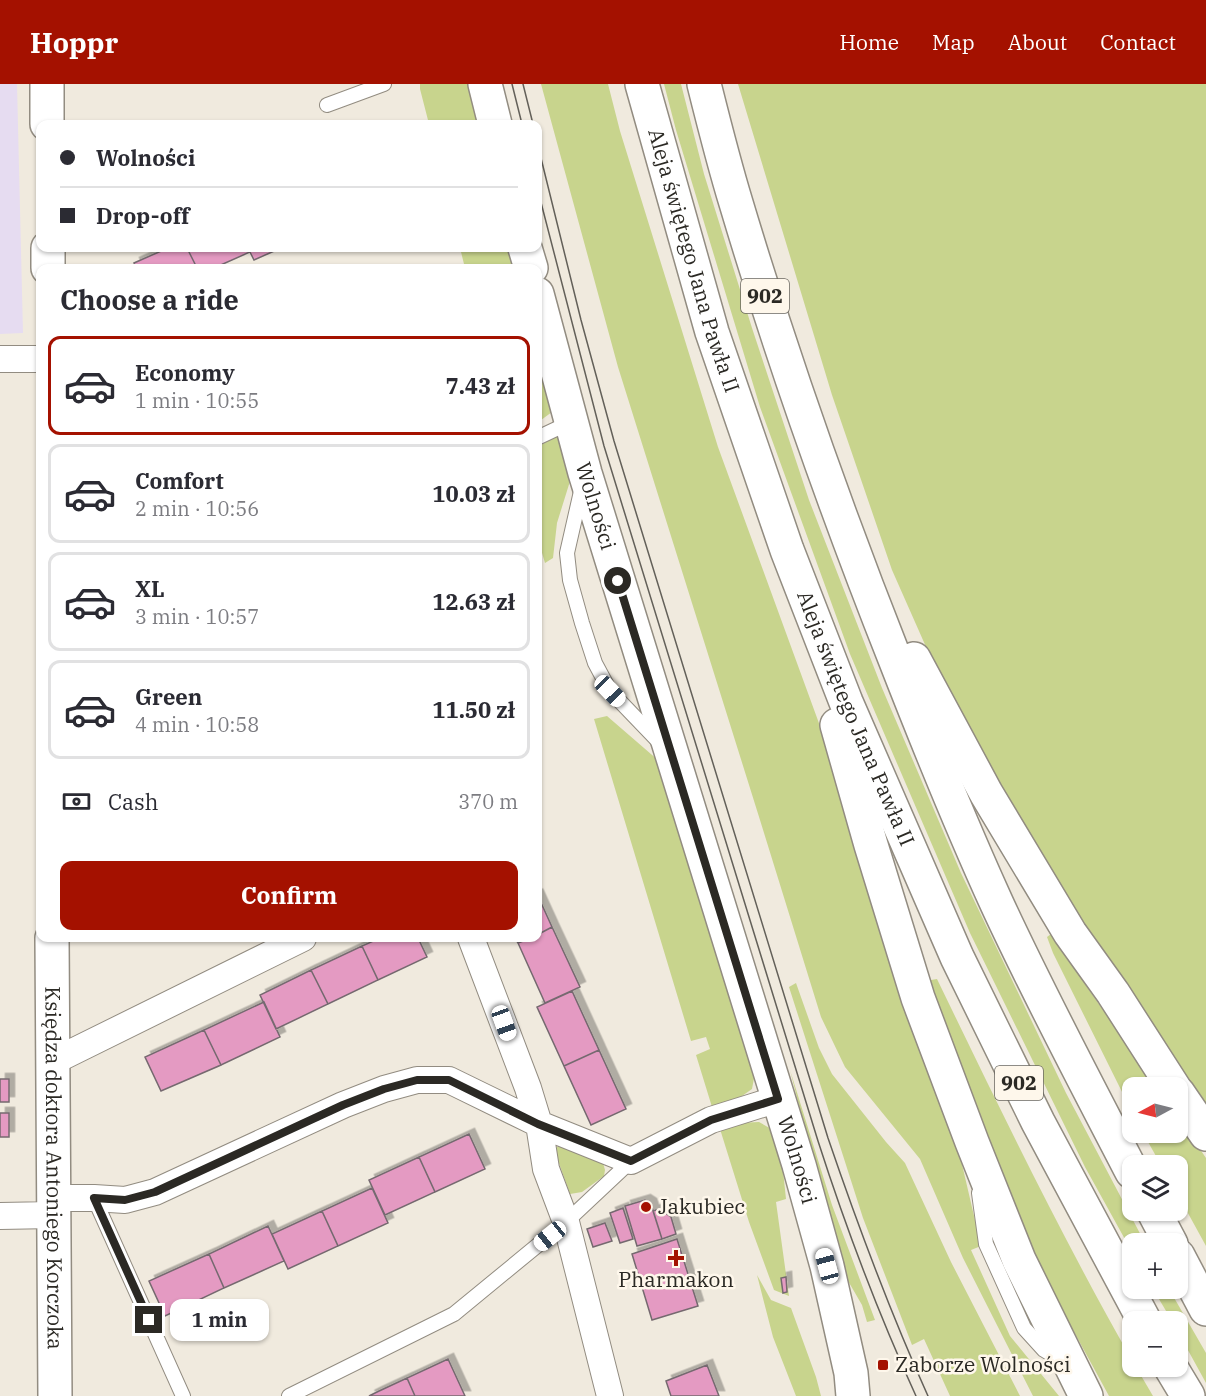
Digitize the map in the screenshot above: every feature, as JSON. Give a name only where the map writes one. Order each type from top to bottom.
[{"type":"main road","points":[[47,84],[47,120]]},
{"type":"main road","points":[[484,84],[494,120]]},
{"type":"main road","name":"Aleja świętego Jana Pawła II","points":[[642,84],[712,332],[788,550],[846,702],[957,957],[1038,1122],[1139,1311]]},
{"type":"main road","name":"902","points":[[704,84],[732,191],[788,367],[867,589],[910,699],[993,894],[1052,1019],[1123,1155]]},
{"type":"main road","name":"Wolności","points":[[542,313],[585,473],[814,1219],[856,1388]]},
{"type":"main road","points":[[836,504],[916,663],[986,793],[1070,933],[1113,993],[1167,1077]]},
{"type":"main road","points":[[788,550],[871,845],[918,998],[1019,1260],[1086,1396]]},
{"type":"main road","name":"Księdza doktora Antoniego Korczoka","points":[[52,942],[55,1396]]},
{"type":"main road","points":[[1188,1108],[1206,1134]]},
{"type":"main road","points":[[1188,1275],[1206,1309]]},
{"type":"main road","points":[[1177,1377],[1188,1396]]},
{"type":"street","points":[[0,359],[36,358]]},
{"type":"street","points":[[52,1062],[295,942]]},
{"type":"street","points":[[473,942],[528,1088],[538,1124],[546,1169],[566,1222],[610,1396]]},
{"type":"street","points":[[0,1216],[94,1198],[125,1200],[155,1192],[343,1105],[384,1089],[417,1080],[449,1080],[538,1124],[631,1161],[711,1120],[778,1099]]},
{"type":"lane","points":[[327,105],[384,84]]},
{"type":"lane","points":[[542,436],[571,422]]},
{"type":"lane","points":[[585,473],[567,553],[570,580],[582,623],[595,663],[610,691],[670,753]]},
{"type":"lane","points":[[289,1396],[454,1314],[566,1222],[631,1161]]},
{"type":"lane","points":[[94,1198],[183,1396]]},
{"type":"shaded area","points":[[0,84],[17,84],[23,333],[0,334]]},
{"type":"green space","points":[[420,84],[468,84],[477,120],[428,120]]},
{"type":"green space","points":[[541,84],[608,84],[620,131],[718,447],[820,726],[951,1117],[981,1246],[971,1250],[1010,1336],[1059,1396],[1033,1396],[963,1258],[920,1159],[845,1067],[821,1017],[618,367]]},
{"type":"green space","points":[[664,84],[681,84],[704,174],[809,500],[882,688],[961,873],[1066,1093],[1122,1199],[1122,1221],[1133,1221],[1140,1233],[1122,1234],[1085,1167],[970,933],[850,654],[760,407]]},
{"type":"green space","points":[[738,84],[1206,84],[1206,1115],[1188,1088],[1188,1077],[1181,1077],[1023,842],[957,717],[892,570],[832,395]]},
{"type":"green space","points":[[461,252],[511,252],[514,264],[464,264]]},
{"type":"green space","points":[[542,373],[552,412],[542,419]]},
{"type":"green space","points":[[558,436],[571,478],[557,523],[553,558],[545,563],[542,553],[542,444]]},
{"type":"green space","points":[[607,716],[659,761],[755,1073],[752,1089],[742,1096],[712,1107],[696,1055],[710,1049],[706,1037],[691,1041],[594,719]]},
{"type":"green space","points":[[1051,934],[1062,946],[1087,987],[1150,1077],[1122,1077],[1122,1092],[1047,937]]},
{"type":"green space","points":[[937,979],[1055,1219],[1122,1342],[1122,1377],[1142,1377],[1153,1396],[1109,1396],[1073,1330],[1069,1332],[991,1158],[931,980]]},
{"type":"green space","points":[[796,983],[819,1048],[832,1074],[905,1163],[951,1262],[1020,1396],[950,1396],[924,1339],[912,1345],[863,1218],[789,987]]},
{"type":"green space","points":[[790,1070],[832,1205],[875,1320],[867,1322],[862,1305],[840,1267]]},
{"type":"green space","points":[[759,1122],[773,1130],[782,1161],[786,1199],[776,1202],[789,1296],[774,1290],[749,1222],[720,1129],[738,1123]]},
{"type":"green space","points":[[1188,1132],[1206,1158],[1206,1246],[1188,1213],[1188,1155],[1155,1155],[1149,1143],[1188,1143]]},
{"type":"green space","points":[[559,1145],[603,1163],[604,1176],[582,1192],[570,1194],[556,1155],[556,1148]]},
{"type":"green space","points":[[757,1275],[771,1300],[791,1308],[821,1396],[796,1396],[773,1337]]},
{"type":"green space","points":[[1159,1299],[1175,1299],[1182,1311],[1166,1311]]},
{"type":"green space","points":[[1188,1322],[1206,1353],[1206,1383],[1188,1350]]},
{"type":"building","points":[[159,252],[189,252],[195,264],[134,264]]},
{"type":"building","points":[[189,252],[250,252],[223,264],[195,264]]},
{"type":"building","points":[[250,252],[272,252],[254,260]]},
{"type":"building","points":[[542,905],[552,927],[542,932]]},
{"type":"building","points":[[552,927],[580,987],[545,1003],[518,943],[542,942],[542,932]]},
{"type":"building","points":[[371,942],[420,942],[427,957],[378,980],[362,946]]},
{"type":"building","points":[[362,946],[378,980],[328,1004],[311,970]]},
{"type":"building","points":[[311,970],[328,1004],[276,1029],[260,995]]},
{"type":"building","points":[[572,991],[599,1050],[564,1066],[537,1007]]},
{"type":"building","points":[[264,1002],[280,1037],[221,1065],[204,1030]]},
{"type":"building","points":[[204,1030],[221,1065],[161,1091],[145,1057]]},
{"type":"building","points":[[599,1050],[626,1109],[591,1125],[564,1066]]},
{"type":"building","points":[[0,1079],[9,1079],[9,1102],[0,1102]]},
{"type":"building","points":[[0,1113],[9,1113],[9,1137],[0,1137]]},
{"type":"building","points":[[469,1134],[485,1169],[435,1192],[419,1157]]},
{"type":"building","points":[[419,1157],[435,1192],[385,1215],[369,1180]]},
{"type":"building","points":[[372,1188],[388,1223],[338,1246],[322,1211]]},
{"type":"building","points":[[645,1200],[651,1204],[662,1239],[637,1246],[625,1206]]},
{"type":"building","points":[[623,1208],[633,1239],[620,1243],[610,1213]]},
{"type":"building","points":[[659,1209],[671,1217],[676,1234],[662,1239],[653,1211]]},
{"type":"building","points":[[322,1211],[338,1246],[288,1269],[272,1234]]},
{"type":"building","points":[[605,1223],[612,1241],[593,1247],[587,1229]]},
{"type":"building","points":[[268,1226],[284,1261],[224,1288],[209,1254]]},
{"type":"building","points":[[677,1239],[698,1306],[652,1320],[632,1254]]},
{"type":"building","points":[[209,1254],[224,1288],[165,1316],[149,1281]]},
{"type":"building","points":[[786,1277],[787,1292],[783,1293],[781,1278]]},
{"type":"building","points":[[448,1359],[465,1396],[415,1396],[407,1378]]},
{"type":"building","points":[[707,1365],[719,1396],[671,1396],[666,1381]]},
{"type":"building","points":[[407,1378],[415,1396],[369,1396],[377,1392]]},
{"type":"tram line","points":[[512,84],[521,120]]},
{"type":"tram line","points":[[523,84],[532,120]]},
{"type":"tram line","points":[[542,162],[614,441],[828,1138],[875,1268],[928,1396]]},
{"type":"tram line","points":[[542,206],[604,446],[818,1141],[863,1270],[916,1396]]},
{"type":"place","name":"Jakubiec","points":[[646,1207]]},
{"type":"place","name":"Pharmakon","points":[[676,1258]]},
{"type":"place","name":"Zaborze Wolności","points":[[883,1365]]},
{"type":"route","points":[[149,1320],[94,1198],[125,1200],[155,1192],[343,1105],[384,1089],[417,1080],[449,1080],[538,1124],[631,1161],[711,1120],[778,1099],[618,581]]}]
